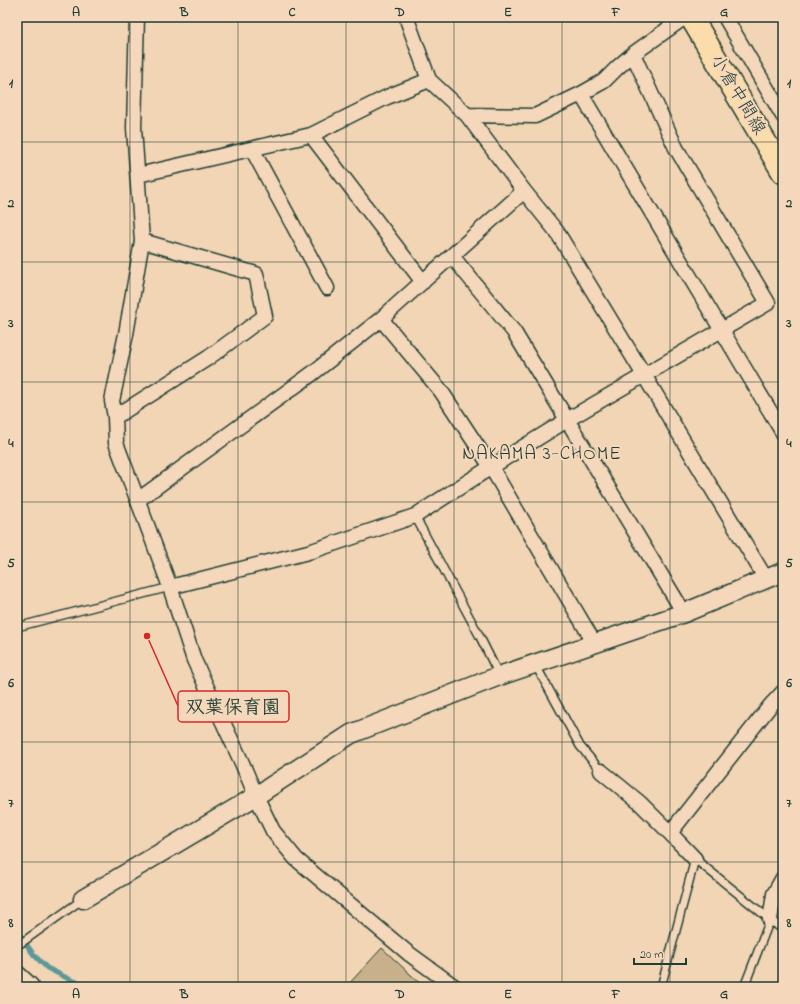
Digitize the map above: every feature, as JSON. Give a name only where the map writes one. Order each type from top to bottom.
[{"type":"main road","name":"小倉中間線","points":[[691,17],[783,172]]},
{"type":"street","points":[[137,17],[134,128],[142,241],[126,334],[112,401],[115,417],[116,443],[170,587],[194,660],[273,831],[296,859],[408,952],[455,987]]},
{"type":"street","points":[[408,17],[408,22],[429,80],[467,115],[557,232],[766,579]]},
{"type":"street","points":[[467,115],[535,116],[604,81],[633,54],[685,17]]},
{"type":"street","points":[[725,17],[783,116]]},
{"type":"street","points":[[170,587],[312,551],[415,516],[567,420],[768,303],[676,148],[633,54]]},
{"type":"street","points":[[138,175],[311,135],[387,97],[429,80]]},
{"type":"street","points":[[581,94],[783,433]]},
{"type":"street","points":[[311,135],[423,282]]},
{"type":"street","points":[[252,149],[327,288]]},
{"type":"street","points":[[138,500],[313,373],[381,319],[524,191]]},
{"type":"street","points":[[115,417],[208,358],[265,316],[256,274],[142,241]]},
{"type":"street","points":[[452,256],[514,332],[684,613]]},
{"type":"street","points":[[381,319],[441,390],[491,467],[595,644]]},
{"type":"street","points":[[83,899],[256,796],[352,734],[499,676],[684,613],[783,572]]},
{"type":"street","points":[[670,833],[770,706],[783,692]]},
{"type":"street","points":[[601,771],[640,803],[695,859]]},
{"type":"street","points":[[770,920],[774,894],[783,878]]},
{"type":"street","points":[[17,975],[30,987]]},
{"type":"lane","points":[[415,516],[479,635],[499,676]]},
{"type":"lane","points":[[17,627],[170,587]]},
{"type":"lane","points":[[535,664],[580,746],[601,771]]},
{"type":"lane","points":[[661,987],[695,859],[783,930]]},
{"type":"lane","points":[[17,946],[83,899]]},
{"type":"lane","points":[[744,987],[770,920]]},
{"type":"building","points":[[382,948],[424,987],[346,987]]},
{"type":"waterway","points":[[17,931],[34,955],[47,968],[73,981],[97,987]]},
{"type":"place","name":"双葉保育園","points":[[147,636]]},
{"type":"district","name":"NAKAMA 3-CHOME","points":[[542,454]]}]
